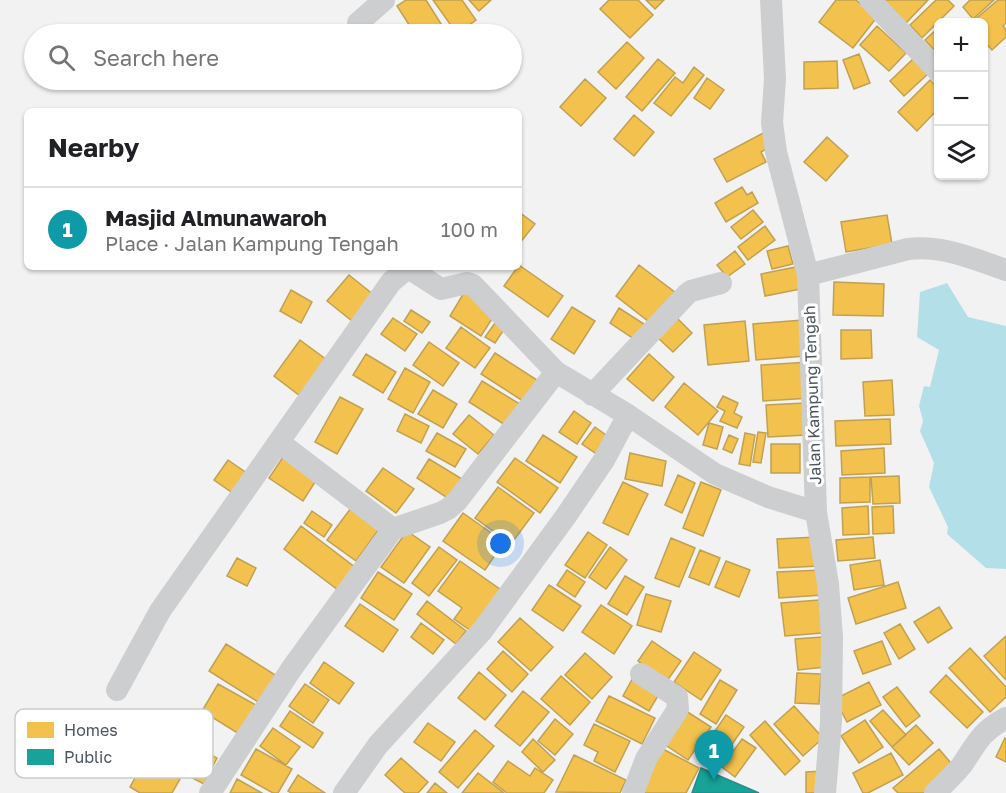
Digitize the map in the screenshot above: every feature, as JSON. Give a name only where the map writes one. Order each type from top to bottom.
[{"type":"street","points":[[358,23],[384,0]]},
{"type":"street","name":"Jalan Kampung Tengah","points":[[771,0],[775,79],[772,122],[776,152],[808,275],[816,512],[828,584],[832,637],[831,722],[825,793]]},
{"type":"street","points":[[870,0],[934,66]]},
{"type":"street","points":[[808,275],[908,249],[924,247],[961,254],[1006,270]]},
{"type":"street","points":[[117,690],[160,611],[391,282],[407,270]]},
{"type":"street","points":[[412,270],[441,289],[466,282],[473,285],[556,372],[628,415],[715,474],[768,496],[816,512]]},
{"type":"street","points":[[592,395],[687,294],[721,283]]},
{"type":"street","points":[[210,793],[292,668],[393,528],[448,509],[457,501],[556,372]]},
{"type":"street","points":[[344,793],[378,745],[483,631],[604,460],[628,415]]},
{"type":"street","points":[[280,443],[393,528]]},
{"type":"street","points":[[633,793],[646,759],[678,709],[679,703],[677,697],[641,674]]},
{"type":"street","points":[[935,793],[961,767],[976,742],[996,723],[1006,718]]},
{"type":"street","points":[[961,767],[963,793]]},
{"type":"water","points":[[947,283],[968,317],[1006,326],[1006,569],[986,568],[947,534],[948,527],[929,487],[934,463],[920,431],[923,421],[919,406],[924,386],[930,387],[939,350],[917,337],[920,292]]},
{"type":"building: Homes","points":[[406,0],[426,0],[441,24],[409,24],[397,6]]},
{"type":"building: Homes","points":[[433,0],[462,0],[476,20],[471,24],[450,24]]},
{"type":"building: Homes","points":[[469,0],[491,0],[479,11]]},
{"type":"building: Homes","points":[[609,0],[638,0],[653,15],[630,38],[600,9]]},
{"type":"building: Homes","points":[[646,0],[664,0],[655,9]]},
{"type":"building: Homes","points":[[836,0],[856,0],[877,17],[853,48],[819,22]]},
{"type":"building: Homes","points":[[884,0],[928,0],[904,25]]},
{"type":"building: Homes","points":[[936,0],[948,0],[954,6],[942,18],[934,18],[934,26],[922,38],[910,25]]},
{"type":"building: Homes","points":[[970,0],[994,0],[974,18],[963,7]]},
{"type":"building: Homes","points":[[998,0],[1006,0],[1006,23],[1003,26],[1006,30],[1006,37],[992,50],[988,46],[988,18],[977,18]]},
{"type":"building: Homes","points":[[877,26],[906,53],[889,71],[860,45]]},
{"type":"building: Homes","points":[[934,32],[934,50],[925,40]]},
{"type":"building: Homes","points":[[627,42],[644,58],[616,89],[598,72]]},
{"type":"building: Homes","points":[[859,54],[870,83],[854,89],[843,60]]},
{"type":"building: Homes","points":[[915,57],[929,73],[904,96],[890,81]]},
{"type":"building: Homes","points":[[658,59],[675,73],[642,111],[626,97]]},
{"type":"building: Homes","points":[[837,61],[838,88],[804,89],[804,62]]},
{"type":"building: Homes","points":[[694,67],[704,75],[671,116],[654,103],[675,77],[683,83]]},
{"type":"building: Homes","points":[[707,78],[724,90],[710,109],[694,98]]},
{"type":"building: Homes","points":[[585,79],[606,98],[581,126],[560,107]]},
{"type":"building: Homes","points":[[930,80],[934,84],[934,113],[917,131],[898,112]]},
{"type":"building: Homes","points":[[634,115],[654,132],[634,156],[614,139]]},
{"type":"building: Homes","points":[[765,132],[772,146],[761,152],[766,162],[727,182],[714,159]]},
{"type":"building: Homes","points":[[827,137],[848,156],[826,181],[804,162]]},
{"type":"building: Homes","points":[[742,187],[747,195],[752,192],[758,203],[726,222],[715,203]]},
{"type":"building: Homes","points":[[753,210],[763,222],[741,239],[731,227]]},
{"type":"building: Homes","points":[[522,214],[535,224],[522,240]]},
{"type":"building: Homes","points":[[887,215],[892,244],[846,252],[841,222]]},
{"type":"building: Homes","points":[[765,226],[775,240],[748,260],[738,247]]},
{"type":"building: Homes","points":[[788,246],[793,264],[772,269],[767,251]]},
{"type":"building: Homes","points":[[735,251],[745,264],[727,277],[717,265]]},
{"type":"building: Homes","points":[[639,265],[676,293],[653,325],[616,296]]},
{"type":"building: Homes","points":[[522,267],[563,296],[548,317],[504,286],[515,270],[522,270]]},
{"type":"building: Homes","points":[[796,267],[801,289],[765,296],[761,274]]},
{"type":"building: Homes","points":[[349,275],[374,295],[352,321],[327,301]]},
{"type":"building: Homes","points":[[834,282],[884,284],[883,316],[833,315]]},
{"type":"building: Homes","points":[[291,290],[312,302],[301,323],[280,311]]},
{"type":"building: Homes","points":[[465,291],[497,311],[481,336],[450,316]]},
{"type":"building: Homes","points":[[572,307],[595,321],[574,354],[551,339]]},
{"type":"building: Homes","points":[[619,308],[647,326],[637,341],[610,323]]},
{"type":"building: Homes","points":[[411,310],[430,322],[422,333],[404,321]]},
{"type":"building: Homes","points":[[500,316],[509,322],[495,343],[485,337]]},
{"type":"building: Homes","points":[[675,316],[692,333],[673,352],[656,336]]},
{"type":"building: Homes","points":[[393,318],[417,334],[405,351],[381,334]]},
{"type":"building: Homes","points":[[802,320],[805,356],[756,360],[753,324]]},
{"type":"building: Homes","points":[[745,321],[749,361],[708,365],[704,325]]},
{"type":"building: Homes","points":[[461,327],[490,348],[475,368],[446,348]]},
{"type":"building: Homes","points":[[841,330],[871,330],[872,358],[841,359]]},
{"type":"building: Homes","points":[[300,340],[331,363],[304,399],[274,376]]},
{"type":"building: Homes","points":[[429,342],[459,363],[443,386],[413,365]]},
{"type":"building: Homes","points":[[495,353],[540,382],[526,403],[481,374]]},
{"type":"building: Homes","points":[[366,354],[396,372],[383,393],[353,375]]},
{"type":"building: Homes","points":[[649,354],[674,377],[653,401],[627,379]]},
{"type":"building: Homes","points":[[809,362],[811,398],[763,401],[761,365]]},
{"type":"building: Homes","points":[[405,368],[430,382],[413,413],[388,399]]},
{"type":"building: Homes","points":[[892,380],[894,415],[865,416],[863,382]]},
{"type":"building: Homes","points":[[482,381],[523,406],[510,428],[469,402]]},
{"type":"building: Homes","points":[[684,383],[718,411],[698,435],[665,407]]},
{"type":"building: Homes","points":[[433,390],[457,404],[443,428],[418,414]]},
{"type":"building: Homes","points":[[723,396],[738,403],[734,413],[742,417],[737,428],[720,421],[725,411],[717,407]]},
{"type":"building: Homes","points":[[340,397],[363,409],[337,454],[315,442]]},
{"type":"building: Homes","points":[[805,403],[807,435],[768,437],[766,405]]},
{"type":"building: Homes","points":[[574,411],[591,423],[577,444],[559,432]]},
{"type":"building: Homes","points":[[405,414],[429,426],[421,443],[397,431]]},
{"type":"building: Homes","points":[[469,415],[494,435],[478,454],[453,434]]},
{"type":"building: Homes","points":[[890,419],[891,444],[836,446],[835,421]]},
{"type":"building: Homes","points":[[709,423],[723,427],[717,449],[703,445]]},
{"type":"building: Homes","points":[[595,427],[610,438],[598,455],[582,444]]},
{"type":"building: Homes","points":[[758,432],[766,433],[761,463],[753,462]]},
{"type":"building: Homes","points":[[437,433],[466,449],[455,467],[426,451]]},
{"type":"building: Homes","points":[[745,433],[755,435],[750,466],[739,464]]},
{"type":"building: Homes","points":[[543,435],[577,457],[560,483],[526,461]]},
{"type":"building: Homes","points":[[729,435],[738,439],[732,453],[723,449]]},
{"type":"building: Homes","points":[[771,444],[800,444],[800,473],[771,473]]},
{"type":"building: Homes","points":[[884,448],[885,473],[842,475],[841,451]]},
{"type":"building: Homes","points":[[630,453],[666,461],[662,486],[625,479]]},
{"type":"building: Homes","points":[[283,457],[317,479],[303,501],[269,478]]},
{"type":"building: Homes","points":[[515,458],[558,488],[540,513],[497,482]]},
{"type":"building: Homes","points":[[429,459],[462,479],[449,499],[417,478]]},
{"type":"building: Homes","points":[[228,460],[251,476],[237,496],[214,480]]},
{"type":"building: Homes","points":[[383,468],[414,489],[396,513],[366,491]]},
{"type":"building: Homes","points":[[678,475],[695,483],[682,513],[665,505]]},
{"type":"building: Homes","points":[[899,476],[900,503],[873,504],[871,477]]},
{"type":"building: Homes","points":[[870,477],[870,502],[840,503],[840,478]]},
{"type":"building: Homes","points":[[623,482],[648,494],[628,535],[603,523]]},
{"type":"building: Homes","points":[[701,482],[721,490],[703,536],[683,528]]},
{"type":"building: Homes","points":[[498,487],[534,513],[511,544],[475,518]]},
{"type":"building: Homes","points":[[868,506],[869,534],[843,535],[842,508]]},
{"type":"building: Homes","points":[[893,506],[894,533],[873,534],[872,507]]},
{"type":"building: Homes","points":[[351,508],[379,529],[356,561],[327,540]]},
{"type":"building: Homes","points":[[312,511],[332,525],[324,537],[304,523]]},
{"type":"building: Homes","points":[[463,513],[504,542],[485,570],[443,541]]},
{"type":"building: Homes","points":[[301,526],[356,568],[338,590],[284,549]]},
{"type":"building: Homes","points":[[407,531],[430,547],[404,583],[381,567]]},
{"type":"building: Homes","points":[[588,532],[607,545],[585,578],[565,565]]},
{"type":"building: Homes","points":[[817,537],[819,566],[779,568],[777,539]]},
{"type":"building: Homes","points":[[873,537],[875,558],[838,561],[836,540]]},
{"type":"building: Homes","points":[[671,538],[695,548],[679,587],[655,578]]},
{"type":"building: Homes","points":[[439,547],[457,560],[429,596],[412,583]]},
{"type":"building: Homes","points":[[610,547],[627,560],[606,589],[589,577]]},
{"type":"building: Homes","points":[[700,550],[720,558],[709,585],[689,577]]},
{"type":"building: Homes","points":[[237,558],[256,568],[247,586],[227,576]]},
{"type":"building: Homes","points":[[880,560],[884,585],[854,590],[850,565]]},
{"type":"building: Homes","points":[[460,561],[504,592],[474,633],[454,619],[462,608],[438,591]]},
{"type":"building: Homes","points":[[726,561],[750,570],[739,597],[715,587]]},
{"type":"building: Homes","points":[[567,570],[585,582],[575,597],[557,585]]},
{"type":"building: Homes","points":[[821,570],[823,595],[779,598],[777,572]]},
{"type":"building: Homes","points":[[378,572],[412,594],[394,620],[361,598]]},
{"type":"building: Homes","points":[[625,576],[644,587],[627,615],[608,604]]},
{"type":"building: Homes","points":[[898,582],[906,608],[856,624],[848,598]]},
{"type":"building: Homes","points":[[549,585],[581,606],[563,631],[532,610]]},
{"type":"building: Homes","points":[[646,594],[671,601],[661,632],[637,625]]},
{"type":"building: Homes","points":[[819,600],[822,633],[785,636],[781,603]]},
{"type":"building: Homes","points":[[427,601],[466,631],[456,644],[417,614]]},
{"type":"building: Homes","points":[[360,604],[398,630],[383,652],[345,626]]},
{"type":"building: Homes","points":[[601,605],[632,626],[614,654],[582,632]]},
{"type":"building: Homes","points":[[939,607],[952,628],[928,643],[914,622]]},
{"type":"building: Homes","points":[[520,618],[553,647],[531,671],[498,642]]},
{"type":"building: Homes","points":[[421,623],[444,640],[433,654],[411,637]]},
{"type":"building: Homes","points":[[900,624],[915,649],[899,659],[884,633]]},
{"type":"building: Homes","points":[[1006,636],[1006,680],[984,656]]},
{"type":"building: Homes","points":[[822,637],[825,667],[798,670],[795,639]]},
{"type":"building: Homes","points":[[652,641],[681,661],[667,681],[638,661]]},
{"type":"building: Homes","points":[[882,641],[891,664],[863,674],[854,651]]},
{"type":"building: Homes","points":[[226,644],[280,678],[263,705],[209,671]]},
{"type":"building: Homes","points":[[970,648],[1006,687],[1006,697],[990,712],[949,668]]},
{"type":"building: Homes","points":[[503,651],[528,674],[512,692],[487,669]]},
{"type":"building: Homes","points":[[694,652],[721,670],[701,700],[674,682]]},
{"type":"building: Homes","points":[[585,653],[612,677],[592,699],[565,675]]},
{"type":"building: Homes","points":[[324,662],[354,683],[339,704],[310,683]]},
{"type":"building: Homes","points":[[479,672],[506,695],[485,720],[458,698]]},
{"type":"building: Homes","points":[[797,673],[821,674],[819,704],[795,703]]},
{"type":"building: Homes","points":[[635,674],[662,689],[649,711],[623,696]]},
{"type":"building: Homes","points":[[946,675],[983,712],[967,728],[930,692]]},
{"type":"building: Homes","points":[[561,676],[590,702],[570,725],[541,699]]},
{"type":"building: Homes","points":[[720,680],[737,690],[716,724],[700,714]]},
{"type":"building: Homes","points":[[869,682],[881,705],[847,722],[835,699]]},
{"type":"building: Homes","points":[[218,684],[261,708],[244,737],[213,718],[213,709],[203,709]]},
{"type":"building: Homes","points":[[305,684],[329,700],[313,723],[289,706]]},
{"type":"building: Homes","points":[[897,687],[920,716],[906,727],[883,697]]},
{"type":"building: Homes","points":[[523,691],[549,712],[520,746],[495,726]]},
{"type":"building: Homes","points":[[609,696],[655,718],[642,744],[596,721]]},
{"type":"building: Homes","points":[[794,706],[823,738],[803,756],[774,724]]},
{"type":"building: Homes","points":[[883,710],[906,735],[892,747],[870,721]]},
{"type":"building: Homes","points":[[290,711],[323,733],[313,748],[280,726]]},
{"type":"building: Homes","points":[[686,711],[711,727],[688,760],[664,744]]},
{"type":"building: Homes","points":[[726,715],[744,727],[717,766],[699,754]]},
{"type":"building: Homes","points":[[555,719],[573,734],[555,755],[538,741]]},
{"type":"building: Homes","points":[[865,720],[883,747],[859,763],[841,736]]},
{"type":"building: Homes","points":[[765,721],[800,761],[785,775],[750,735]]},
{"type":"building: Homes","points":[[428,723],[455,742],[441,761],[414,742]]},
{"type":"building: Homes","points":[[594,724],[630,741],[615,772],[594,761],[598,752],[584,745]]},
{"type":"building: Homes","points":[[916,725],[933,743],[909,765],[892,747]]},
{"type":"building: Homes","points":[[273,728],[300,747],[286,765],[260,746]]},
{"type":"building: Homes","points":[[475,730],[494,746],[458,788],[439,772]]},
{"type":"building: Homes","points":[[533,739],[555,760],[543,772],[522,752]]},
{"type":"building: Homes","points":[[742,739],[756,748],[735,777],[722,767]]},
{"type":"building: Homes","points":[[1006,739],[1006,762],[996,757]]},
{"type":"building: Homes","points":[[661,748],[699,768],[686,793],[638,793]]},
{"type":"building: Homes","points":[[256,749],[292,769],[278,793],[273,793],[241,775]]},
{"type":"building: Homes","points":[[939,749],[956,769],[928,793],[898,793],[893,788]]},
{"type":"building: Homes","points":[[891,753],[903,775],[868,793],[863,793],[853,773]]},
{"type":"building: Homes","points":[[574,755],[626,780],[620,793],[556,792]]},
{"type":"building: Homes","points":[[401,758],[428,782],[418,793],[405,793],[385,775]]},
{"type":"building: Homes","points":[[508,761],[530,776],[535,768],[553,780],[544,793],[507,793],[493,782]]},
{"type":"building: Homes","points":[[823,771],[823,793],[806,793],[806,772]]},
{"type":"building: Homes","points":[[478,773],[504,793],[462,793]]},
{"type":"building: Homes","points":[[298,775],[325,793],[291,793],[288,791]]},
{"type":"building: Homes","points":[[135,778],[180,779],[172,793],[140,793],[130,787]]},
{"type":"building: Homes","points":[[192,778],[207,778],[204,784]]},
{"type":"building: Homes","points":[[237,779],[262,793],[230,793]]},
{"type":"building: Homes","points":[[435,783],[447,793],[427,793]]},
{"type":"building: Public","points":[[701,768],[759,793],[692,793]]},
{"type":"place","name":"Masjid Almunawaroh","points":[[714,780]]}]
